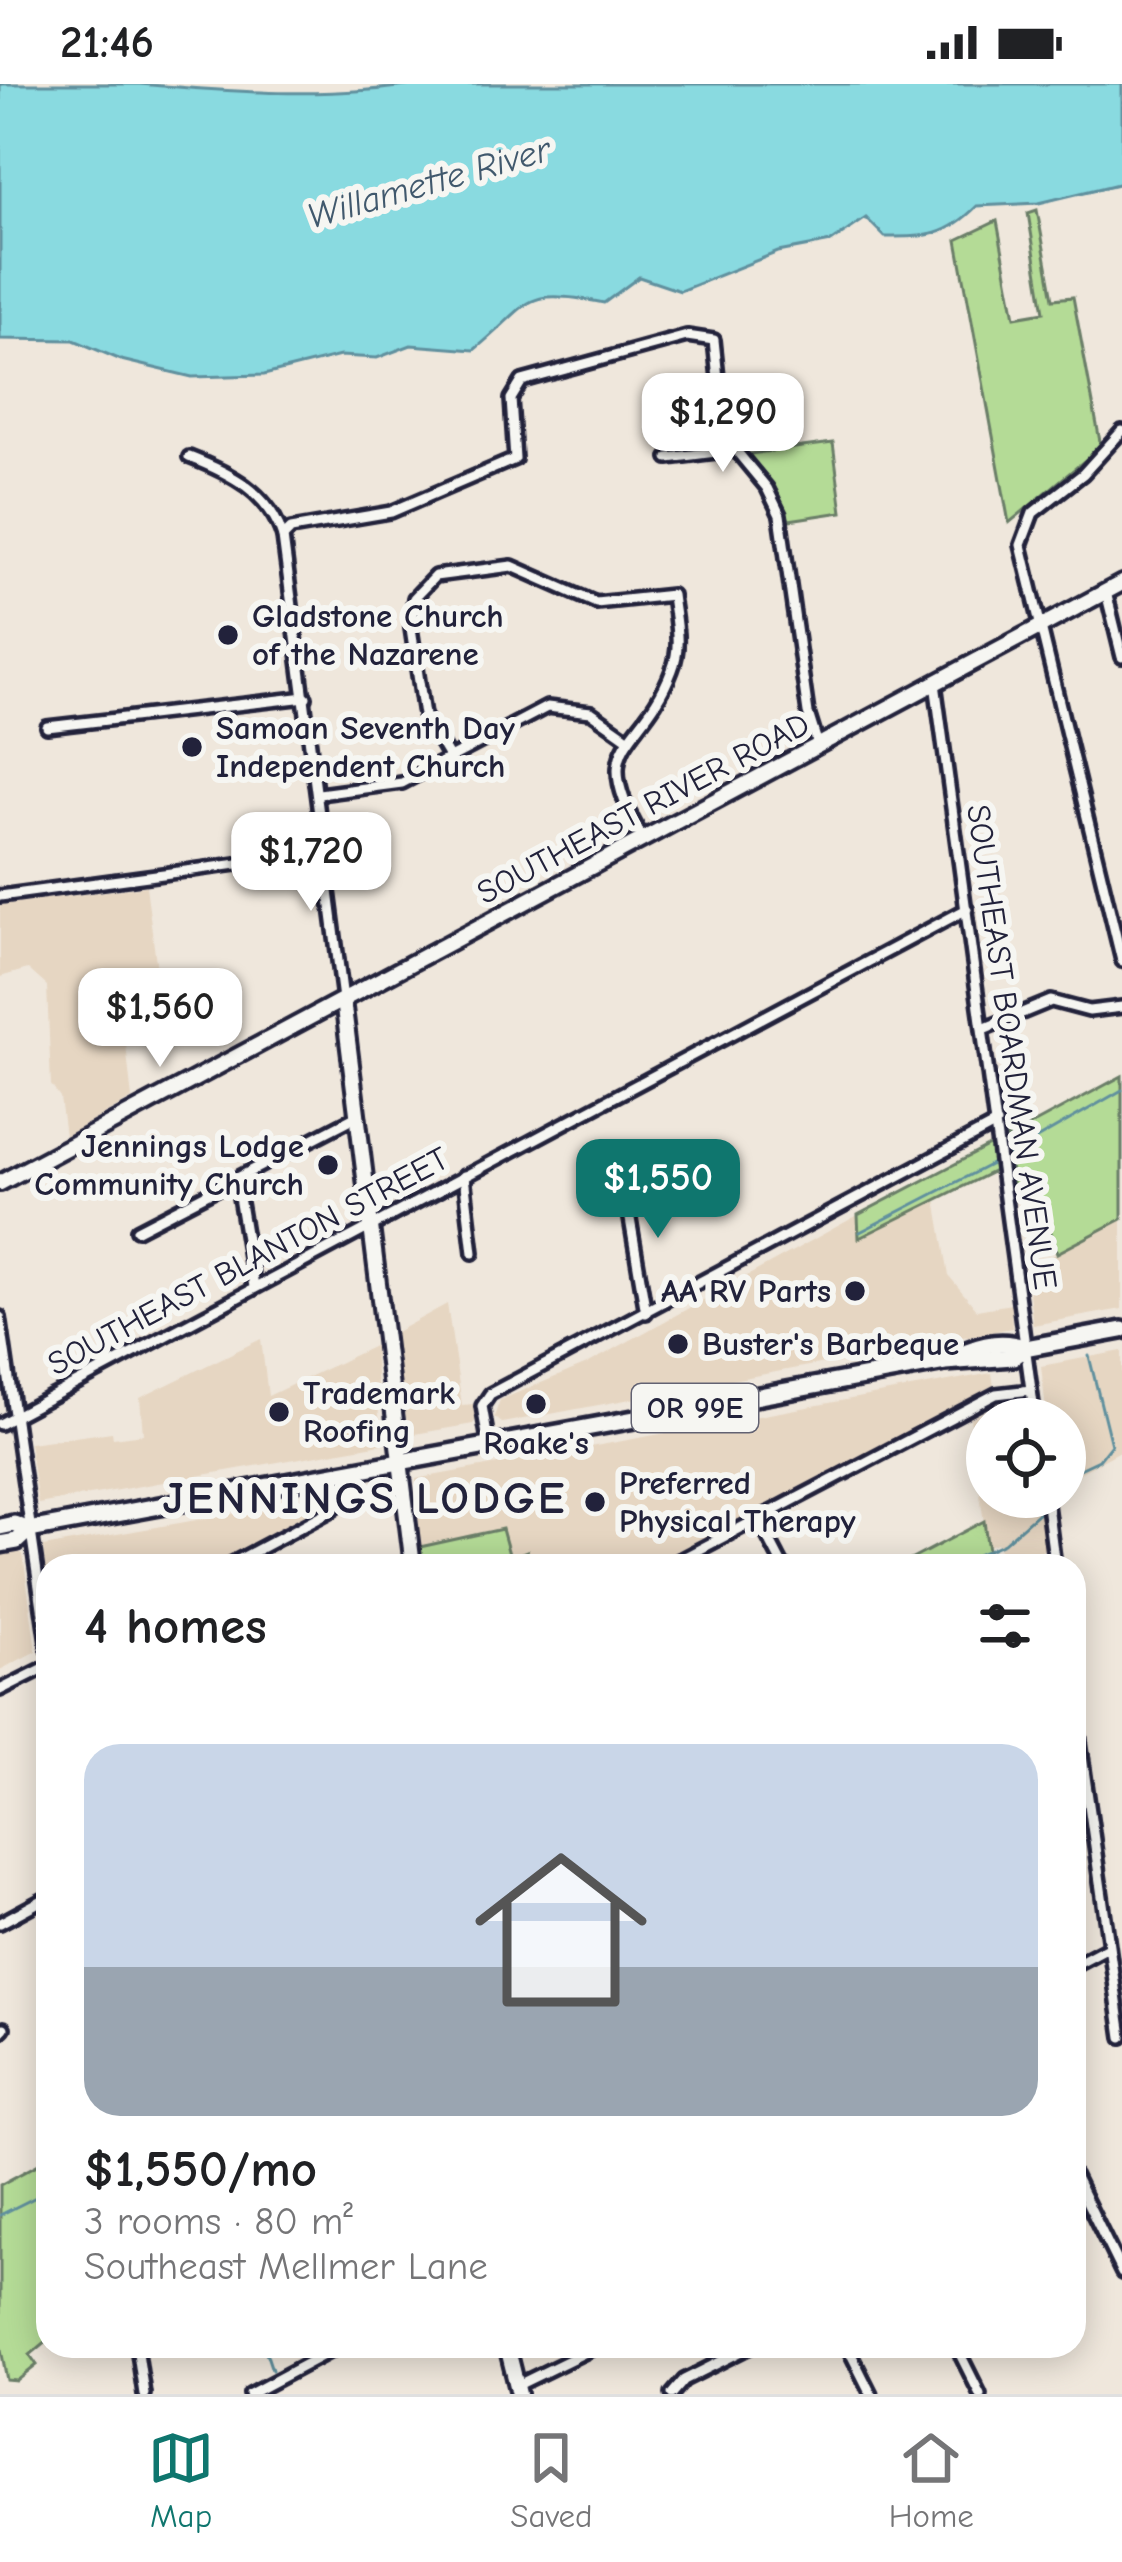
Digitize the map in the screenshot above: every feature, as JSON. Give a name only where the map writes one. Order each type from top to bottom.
[{"type":"main road","name":"OR 99E","points":[[0,1527],[28,1530],[945,1362],[1013,1357],[1025,1348],[1122,1330]]},
{"type":"main road","name":"OR 99E","points":[[0,1544],[17,1541],[28,1530]]},
{"type":"street","points":[[283,537],[291,529],[391,512],[515,459],[511,399],[522,381],[576,362],[687,336],[714,340],[722,425],[732,450],[767,488],[780,515],[808,713],[818,746]]},
{"type":"street","points":[[1122,431],[1024,528],[1021,554],[1122,961]]},
{"type":"street","points":[[668,458],[732,450]]},
{"type":"street","points":[[189,458],[224,471],[257,494],[278,521],[283,537],[307,697],[411,1554]]},
{"type":"street","points":[[448,757],[421,701],[410,612],[422,586],[435,576],[519,566],[596,603],[672,595],[678,640],[671,674],[626,736],[618,776],[625,807],[643,839]]},
{"type":"street","name":"SOUTHEAST RIVER ROAD","points":[[0,1183],[1122,583]]},
{"type":"street","points":[[1106,592],[1122,657]]},
{"type":"street","name":"SOUTHEAST BOARDMAN AVENUE","points":[[934,683],[1032,1398]]},
{"type":"street","points":[[47,727],[307,697]]},
{"type":"street","points":[[319,794],[388,788],[547,707],[591,712],[626,736]]},
{"type":"street","points":[[0,896],[326,852]]},
{"type":"street","name":"SOUTHEAST BLANTON STREET","points":[[0,1424],[967,909]]},
{"type":"street","points":[[983,1029],[1051,1001],[1089,1011],[1122,1007]]},
{"type":"street","points":[[137,1230],[357,1116]]},
{"type":"street","points":[[489,1446],[482,1413],[485,1397],[996,1124]]},
{"type":"street","points":[[646,1313],[627,1201],[678,1174]]},
{"type":"street","points":[[464,1176],[473,1253]]},
{"type":"street","points":[[236,1179],[254,1287]]},
{"type":"street","points":[[0,1317],[36,1577]]},
{"type":"street","points":[[690,1554],[996,1394],[1031,1390]]},
{"type":"street","points":[[250,1554],[334,1509],[339,1495]]},
{"type":"street","points":[[758,1518],[777,1554]]},
{"type":"street","points":[[1049,1518],[1053,1554]]},
{"type":"street","points":[[0,1690],[36,1672]]},
{"type":"street","points":[[1086,1806],[1122,2037]]},
{"type":"street","points":[[0,1923],[36,1904]]},
{"type":"street","points":[[1086,1959],[1108,1947]]},
{"type":"street","points":[[1086,2200],[1122,2273]]},
{"type":"street","points":[[138,2358],[143,2394]]},
{"type":"street","points":[[250,2394],[318,2358]]},
{"type":"street","points":[[510,2358],[517,2390],[576,2358]]},
{"type":"street","points":[[671,2394],[684,2380],[728,2358]]},
{"type":"street","points":[[853,2358],[871,2394]]},
{"type":"street","points":[[962,2358],[980,2394]]},
{"type":"shaded area","points":[[146,886],[158,977],[125,1035],[132,1099],[65,1136],[60,1098],[51,1085],[47,986],[28,969],[0,977],[0,905]]},
{"type":"shaded area","points":[[936,1199],[949,1276],[977,1310],[1011,1304],[1012,1328],[502,1423],[494,1417],[500,1400],[587,1364],[858,1215],[860,1238]]},
{"type":"shaded area","points":[[1122,1219],[1122,1309],[1033,1325],[1026,1270]]},
{"type":"shaded area","points":[[447,1304],[462,1405],[474,1404],[476,1419],[473,1424],[415,1434],[408,1430],[394,1333]]},
{"type":"shaded area","points":[[261,1339],[268,1396],[374,1346],[381,1444],[38,1504],[29,1443],[112,1432],[113,1438],[143,1434],[140,1398]]},
{"type":"shaded area","points":[[1122,1351],[1122,1450],[1086,1470],[1086,1398],[1045,1398],[1041,1366]]},
{"type":"shaded area","points":[[992,1373],[994,1387],[672,1554],[509,1554],[502,1530],[420,1547],[416,1479]]},
{"type":"shaded area","points":[[333,1496],[334,1503],[238,1554],[44,1554],[43,1547]]},
{"type":"shaded area","points":[[983,1518],[1042,1518],[1046,1549],[1035,1554],[1002,1554],[996,1543],[987,1546]]},
{"type":"shaded area","points":[[23,1554],[36,1651],[0,1670],[0,1555]]},
{"type":"green space","points":[[1037,210],[1053,299],[1073,297],[1101,447],[1009,523],[957,240],[997,221],[1015,317],[1044,312],[1028,213]]},
{"type":"green space","points":[[833,443],[842,512],[789,520],[777,491],[742,455]]},
{"type":"green space","points":[[1122,1076],[1122,1219],[1057,1253],[1041,1198],[1013,1192],[1007,1138]]},
{"type":"green space","points":[[993,1144],[996,1170],[859,1238],[858,1215]]},
{"type":"green space","points":[[984,1521],[988,1554],[922,1554]]},
{"type":"green space","points":[[502,1529],[509,1554],[421,1554],[420,1547]]},
{"type":"green space","points":[[36,2166],[36,2350],[30,2355],[37,2365],[17,2381],[7,2380],[0,2344],[0,2185]]},
{"type":"water","name":"Willamette River","points":[[0,84],[140,84],[315,93],[419,84],[1122,84],[1122,183],[1039,203],[977,206],[956,224],[925,235],[885,237],[866,218],[831,242],[778,252],[680,291],[639,277],[604,303],[541,298],[529,302],[474,350],[411,345],[377,358],[340,356],[264,375],[192,377],[121,360],[74,340],[0,339]]},
{"type":"waterway","points":[[1005,1157],[1122,1090]]},
{"type":"waterway","points":[[860,1232],[997,1161]]},
{"type":"waterway","points":[[1086,1466],[1099,1460],[1111,1445],[1089,1356]]},
{"type":"waterway","points":[[980,1554],[1004,1543],[1032,1518]]},
{"type":"waterway","points":[[0,2215],[36,2197]]},
{"type":"waterway","points":[[268,2358],[272,2370]]},
{"type":"place","name":"Gladstone Church of the Nazarene","points":[[228,635]]},
{"type":"place","name":"Samoan Seventh Day Independent Church","points":[[192,747]]},
{"type":"place","name":"Jennings Lodge Community Church","points":[[328,1165]]},
{"type":"place","name":"AA RV Parts","points":[[855,1291]]},
{"type":"place","name":"Buster's Barbeque","points":[[678,1344]]},
{"type":"place","name":"Roake's","points":[[536,1404]]},
{"type":"place","name":"Trademark Roofing","points":[[279,1412]]},
{"type":"place","name":"Preferred Physical Therapy","points":[[595,1502]]},
{"type":"district","name":"JENNINGS LODGE","points":[[365,1498]]}]
